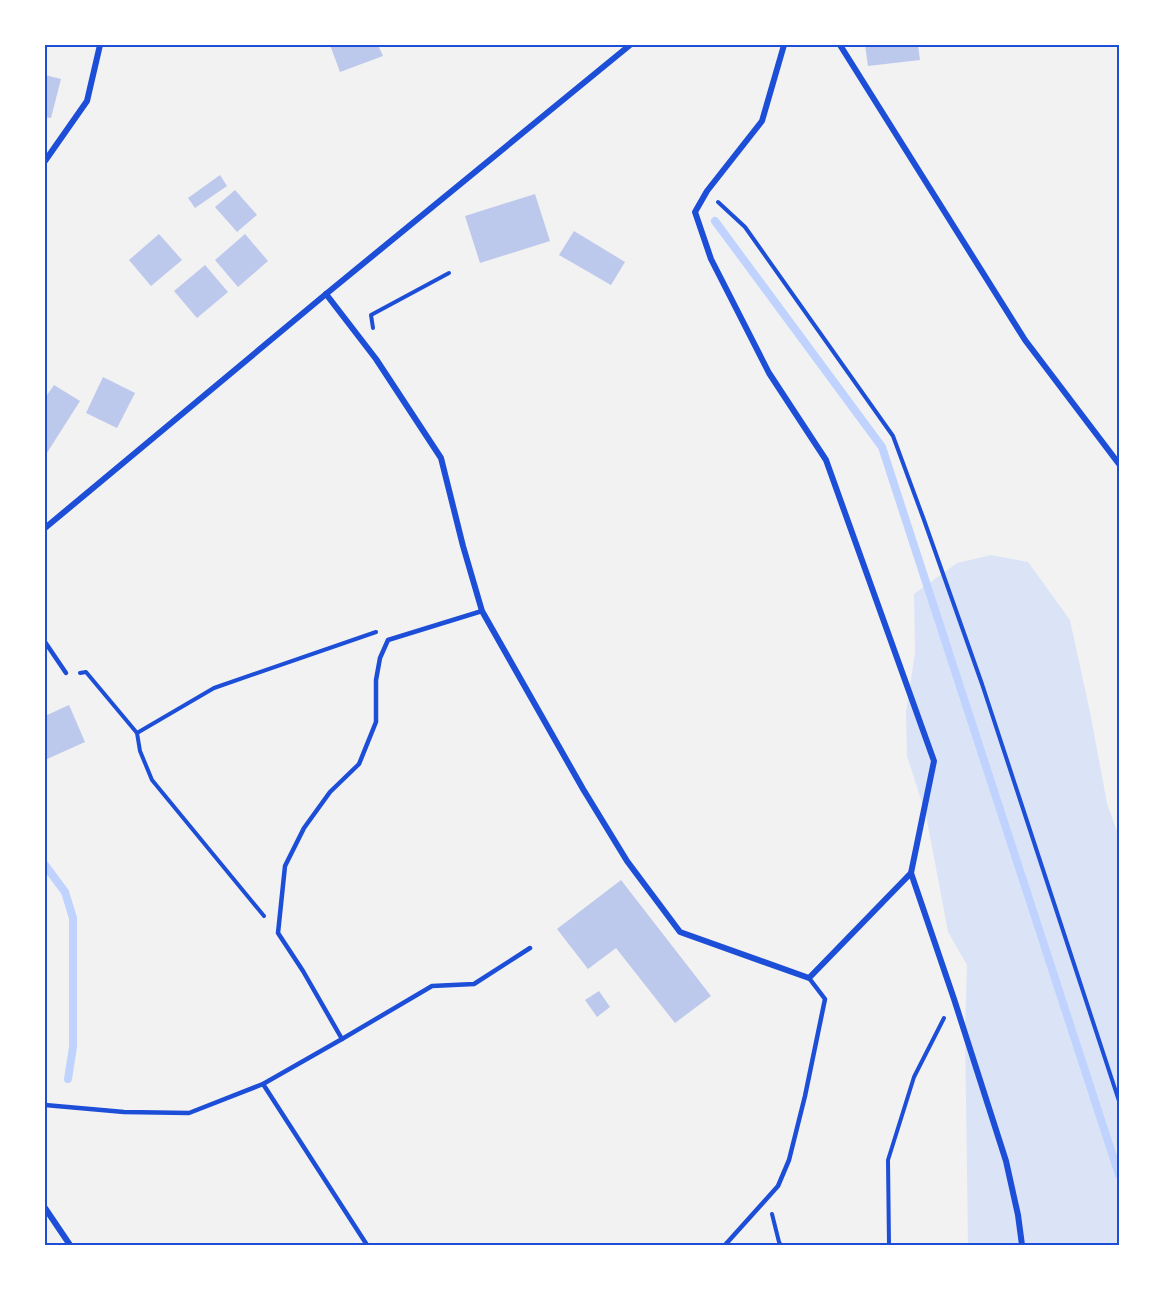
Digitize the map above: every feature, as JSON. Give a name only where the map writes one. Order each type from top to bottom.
[{"type":"street","points":[[45,160],[87,101],[100,45]]},
{"type":"street","points":[[45,528],[628,45]]},
{"type":"street","points":[[784,45],[762,121],[707,191],[695,212],[711,259],[769,373],[826,460],[934,761],[911,873],[1006,1161],[1022,1245]]},
{"type":"street","points":[[840,45],[1025,340],[1119,464]]},
{"type":"street","points":[[326,294],[376,359],[441,458],[482,611],[583,789],[622,852],[680,932],[809,978],[911,873]]},
{"type":"street","points":[[45,1208],[70,1245]]},
{"type":"lane","points":[[342,1039],[278,933],[285,866],[304,828],[330,792],[359,764],[376,722],[376,680],[380,658],[388,640],[482,611]]},
{"type":"lane","points":[[45,642],[66,673]]},
{"type":"lane","points":[[45,1105],[124,1112],[189,1113],[263,1084],[432,986],[474,984],[530,948]]},
{"type":"lane","points":[[724,1245],[778,1186],[789,1160],[825,999],[809,978]]},
{"type":"lane","points":[[263,1084],[367,1245]]},
{"type":"path","points":[[707,191],[745,227],[893,436],[982,684],[1119,1101]]},
{"type":"path","points":[[376,359],[371,315],[449,273]]},
{"type":"path","points":[[137,732],[214,688],[377,631],[388,640]]},
{"type":"path","points":[[66,673],[86,672],[137,732],[140,751],[152,780],[278,933]]},
{"type":"path","points":[[889,1245],[888,1160],[914,1077],[954,999]]},
{"type":"path","points":[[768,1197],[779,1242],[782,1245]]},
{"type":"shaded area","points":[[991,555],[1028,562],[1070,620],[1107,803],[1119,837],[1119,1245],[968,1245],[965,1032],[967,965],[948,932],[926,815],[907,756],[906,712],[915,653],[914,594],[957,563]]},
{"type":"building","points":[[330,45],[378,45],[383,56],[340,72]]},
{"type":"building","points":[[865,45],[918,45],[920,60],[868,66]]},
{"type":"building","points":[[45,75],[61,79],[51,118],[45,117]]},
{"type":"building","points":[[220,175],[227,186],[195,208],[188,198]]},
{"type":"building","points":[[235,190],[257,215],[237,232],[215,207]]},
{"type":"building","points":[[535,194],[550,241],[480,263],[465,216]]},
{"type":"building","points":[[574,231],[625,262],[611,285],[559,255]]},
{"type":"building","points":[[159,234],[182,260],[151,286],[129,260]]},
{"type":"building","points":[[245,234],[268,261],[238,287],[215,260]]},
{"type":"building","points":[[205,265],[228,292],[197,318],[174,291]]},
{"type":"building","points":[[103,377],[135,393],[117,428],[86,413]]},
{"type":"building","points":[[54,385],[80,401],[45,456],[45,398]]},
{"type":"building","points":[[69,705],[85,742],[45,760],[45,716]]},
{"type":"building","points":[[621,880],[711,996],[675,1023],[616,948],[588,969],[557,929]]},
{"type":"building","points":[[599,991],[610,1007],[597,1017],[585,1000]]},
{"type":"waterway","points":[[715,221],[882,447],[1119,1175]]},
{"type":"waterway","points":[[45,865],[65,892],[73,918],[73,1047],[68,1079]]}]
